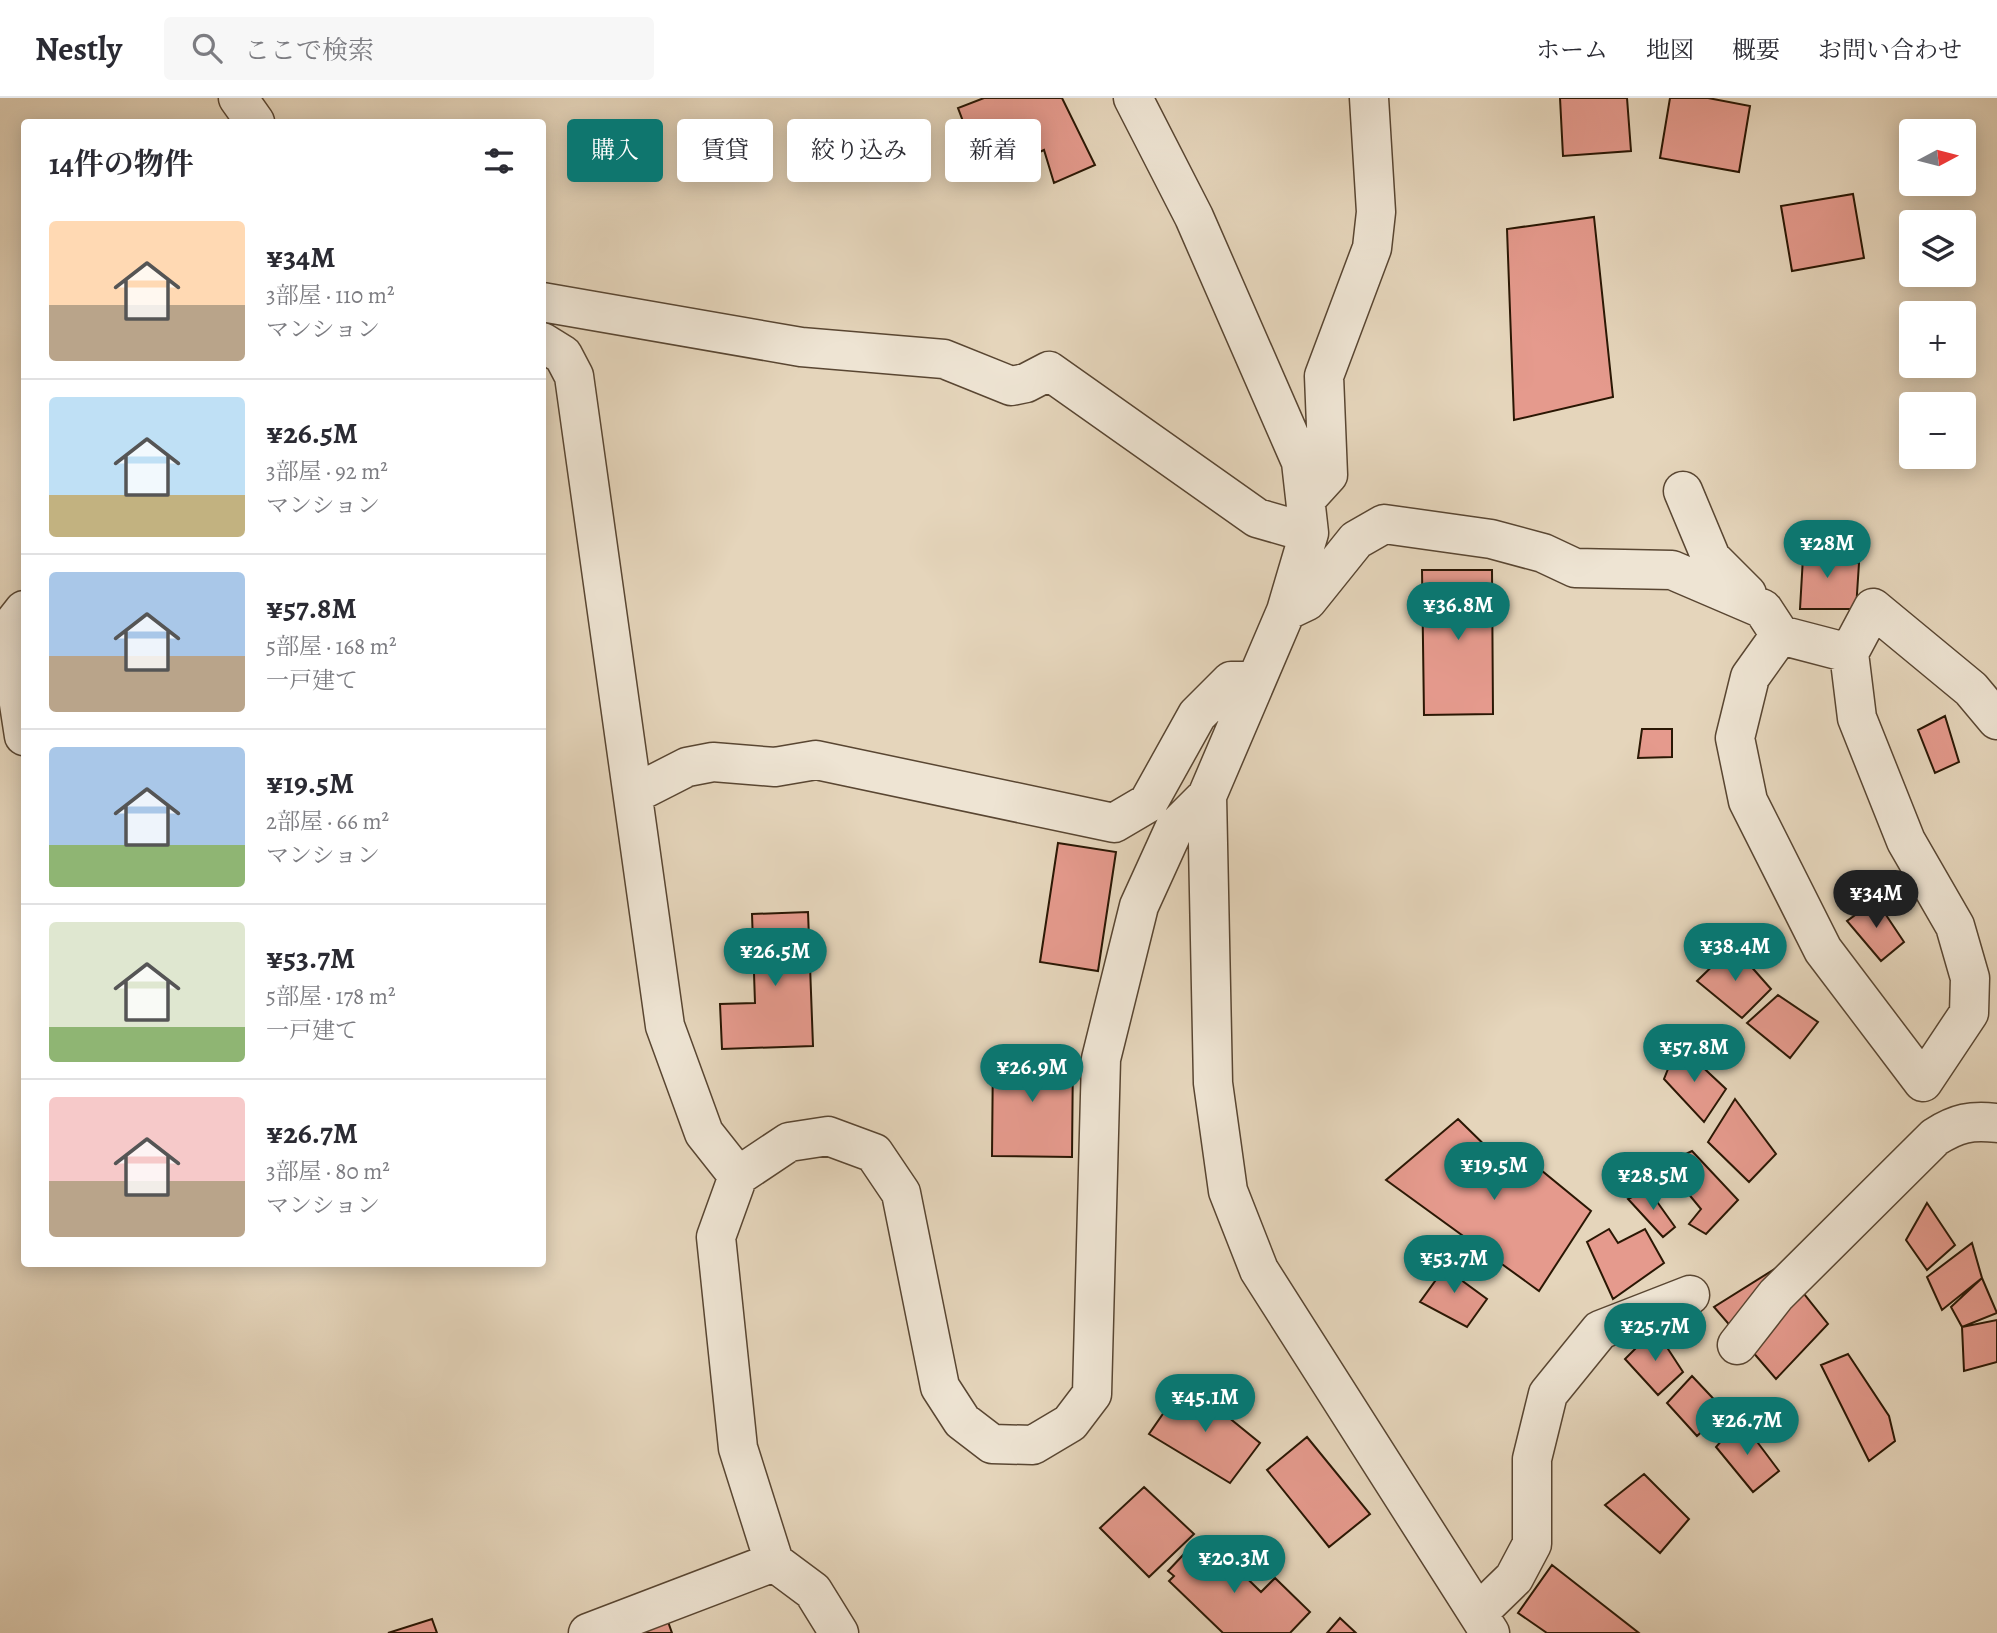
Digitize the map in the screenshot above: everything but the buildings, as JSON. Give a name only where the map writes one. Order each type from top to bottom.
[{"type":"street","points":[[238,98],[253,119]]},
{"type":"street","points":[[1133,98],[1194,217],[1301,462],[1307,516]]},
{"type":"street","points":[[839,1633],[813,1591],[774,1562],[738,1448],[716,1237],[738,1176],[789,1142],[828,1136],[874,1153],[901,1193],[940,1387],[962,1421],[992,1444],[1033,1445],[1070,1423],[1092,1394],[1101,1059],[1139,906],[1174,829],[1207,796],[1286,611],[1307,516],[1328,475],[1324,376],[1372,248],[1376,212],[1369,98]]},
{"type":"street","points":[[546,303],[802,347],[944,359],[1011,386],[1026,383],[1049,370],[1257,518],[1307,516]]},
{"type":"street","points":[[546,344],[563,355],[573,376],[634,794],[664,1026],[704,1133],[738,1176]]},
{"type":"street","points":[[1683,491],[1711,558],[1771,622]]},
{"type":"street","points":[[1286,611],[1307,601],[1356,540],[1384,524],[1491,539],[1542,553],[1575,569],[1672,570],[1771,622],[1849,653]]},
{"type":"street","points":[[1771,622],[1750,677],[1735,738],[1748,802],[1823,950],[1923,1082],[1969,1013],[1970,978],[1955,926],[1906,842],[1857,718],[1849,653],[1872,608],[1971,689],[1997,720]]},
{"type":"street","points":[[21,614],[13,624],[11,652],[21,717]]},
{"type":"street","points":[[634,794],[687,767],[713,762],[775,767],[816,760],[1114,823],[1147,803],[1197,715],[1231,681],[1256,681]]},
{"type":"street","points":[[1207,796],[1213,1083],[1228,1191],[1259,1270],[1484,1623],[1532,1544],[1532,1459],[1548,1394],[1600,1330],[1690,1294]]},
{"type":"street","points":[[1737,1345],[1776,1295],[1935,1137],[1955,1125],[1975,1120],[1997,1123]]},
{"type":"street","points":[[588,1633],[774,1562]]}]
